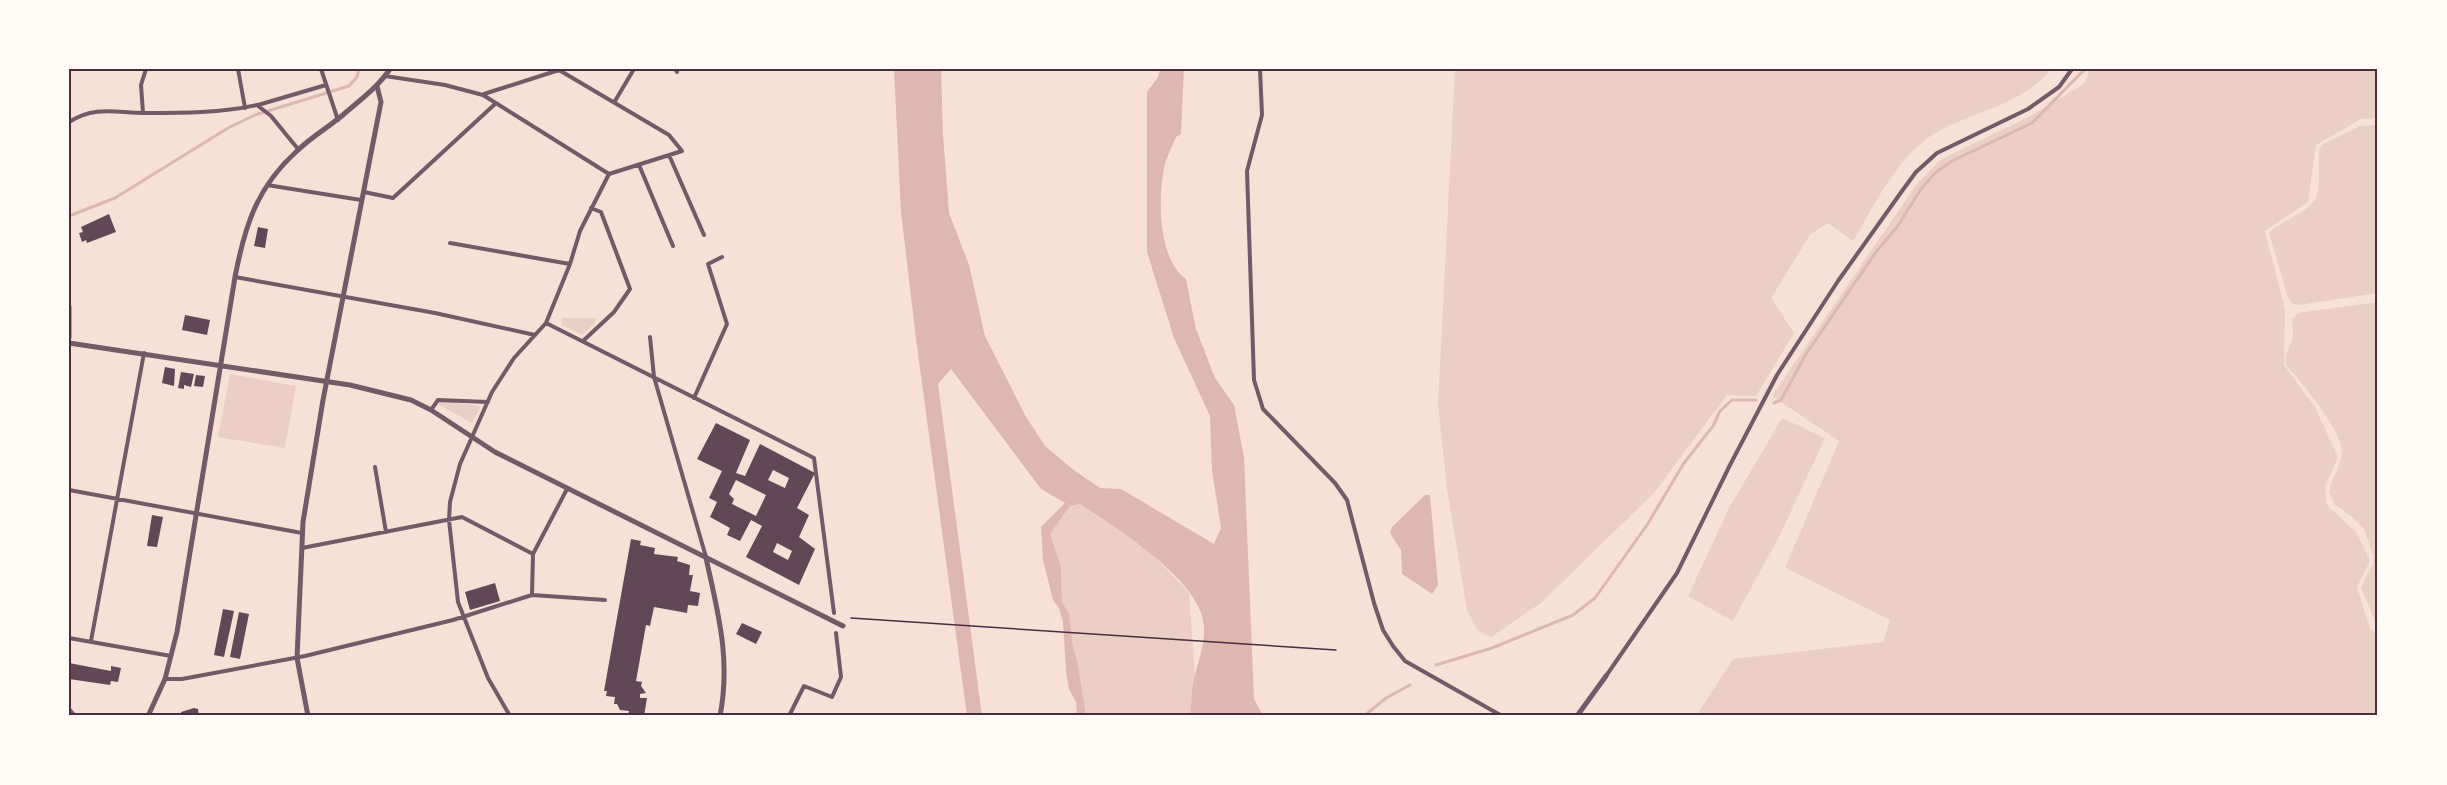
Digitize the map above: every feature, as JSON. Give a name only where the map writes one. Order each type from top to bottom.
[{"type":"street","points":[[144,113],[141,85],[146,69]]},
{"type":"street","points":[[238,69],[245,108]]},
{"type":"street","points":[[321,69],[338,120]]},
{"type":"street","points":[[148,716],[165,679],[172,656],[235,277],[248,221],[267,185],[298,149],[338,120],[377,86],[390,69]]},
{"type":"street","points":[[483,94],[560,69],[669,135],[682,151],[609,174],[580,231],[570,264],[546,323],[514,358],[488,402],[454,483],[449,520],[458,602],[490,684],[510,716]]},
{"type":"street","points":[[615,102],[634,69]]},
{"type":"street","points":[[1260,69],[1262,115],[1247,171],[1254,380],[1263,409],[1335,483],[1347,500],[1374,603],[1383,630],[1393,646],[1405,661],[1502,716]]},
{"type":"street","points":[[1577,716],[1677,573],[1777,375],[1838,281],[1916,172],[1937,153],[2028,109],[2059,87],[2072,69]]},
{"type":"street","points":[[385,76],[445,85],[483,94],[495,104],[609,174]]},
{"type":"street","points":[[69,122],[98,110],[144,113],[245,108],[326,86]]},
{"type":"street","points":[[308,716],[297,658],[302,533],[306,497],[327,381],[381,102],[377,86]]},
{"type":"street","points":[[363,192],[393,198],[495,104]]},
{"type":"street","points":[[258,106],[267,113],[298,149]]},
{"type":"street","points":[[669,155],[704,235]]},
{"type":"street","points":[[639,165],[673,246]]},
{"type":"street","points":[[267,185],[362,200]]},
{"type":"street","points":[[583,341],[614,312],[630,289],[601,212],[591,208]]},
{"type":"street","points":[[450,243],[570,264]]},
{"type":"street","points":[[694,398],[727,324],[708,264],[723,257]]},
{"type":"street","points":[[235,277],[344,295],[535,335]]},
{"type":"street","points":[[69,308],[69,337]]},
{"type":"street","points":[[546,323],[814,458],[834,613]]},
{"type":"street","points":[[650,337],[654,377],[706,558],[723,635],[724,693],[720,716]]},
{"type":"street","points":[[69,343],[327,381],[379,390],[411,400],[431,410],[495,452],[843,626]]},
{"type":"street","points":[[91,641],[144,353]]},
{"type":"street","points":[[431,410],[438,400],[488,402]]},
{"type":"street","points":[[375,467],[386,532]]},
{"type":"street","points":[[531,596],[533,554],[567,489]]},
{"type":"street","points":[[69,490],[302,533]]},
{"type":"street","points":[[302,548],[462,517],[533,554]]},
{"type":"street","points":[[165,679],[182,679],[297,658],[462,617],[531,596],[606,600]]},
{"type":"street","points":[[789,716],[804,686],[832,697],[841,677],[836,633]]},
{"type":"street","points":[[69,638],[172,656]]},
{"type":"street","points":[[69,709],[75,716]]},
{"type":"path","points":[[851,618],[1336,650]]},
{"type":"shaded area","points":[[894,69],[941,69],[949,213],[969,265],[985,336],[1025,415],[1045,446],[1100,488],[1121,489],[1214,544],[1221,528],[1212,471],[1210,416],[1174,338],[1147,252],[1147,92],[1158,77],[1160,69],[1184,69],[1181,134],[1176,137],[1168,156],[1162,181],[1162,228],[1170,258],[1186,279],[1196,329],[1215,378],[1234,405],[1244,457],[1254,699],[1263,716],[1190,716],[1193,685],[1204,639],[1200,609],[1189,591],[1154,557],[1114,526],[1080,504],[1070,506],[1050,534],[1061,567],[1062,602],[1069,614],[1086,716],[1077,716],[1076,702],[1069,689],[1066,671],[1063,622],[1059,608],[1053,600],[1043,560],[1041,527],[1065,503],[1041,489],[951,369],[938,384],[982,716],[967,716],[901,212]]},
{"type":"shaded area","points":[[1455,69],[2051,69],[2026,91],[1995,107],[1946,127],[1919,145],[1887,183],[1853,241],[1828,223],[1810,235],[1771,298],[1794,333],[1756,396],[1727,395],[1654,493],[1541,603],[1491,637],[1478,631],[1467,610],[1447,489],[1438,405]]},
{"type":"shaded area","points":[[2090,69],[2378,69],[2378,118],[2361,119],[2316,145],[2308,202],[2265,231],[2285,309],[2284,365],[2315,407],[2338,457],[2325,487],[2327,505],[2356,532],[2370,561],[2357,587],[2370,629],[2378,635],[2378,716],[1696,716],[1733,659],[1883,642],[1890,620],[1785,568],[1839,441],[1772,396],[1916,185],[1940,160],[2028,117],[2084,84]]},
{"type":"shaded area","points":[[2378,125],[2378,293],[2298,305],[2292,303],[2288,298],[2269,233],[2313,203],[2318,193],[2319,150],[2323,144],[2360,126]]},
{"type":"shaded area","points":[[2378,302],[2378,629],[2361,587],[2373,563],[2373,555],[2364,529],[2335,505],[2329,493],[2341,457],[2340,443],[2328,419],[2286,365],[2286,354],[2293,338],[2292,319],[2298,313]]},
{"type":"shaded area","points":[[561,318],[596,318],[595,323],[582,335],[562,325]]},
{"type":"shaded area","points":[[230,374],[296,386],[285,448],[218,437]]},
{"type":"shaded area","points":[[439,401],[481,406],[472,423],[438,404]]},
{"type":"shaded area","points":[[1782,418],[1825,438],[1780,535],[1733,621],[1688,596],[1729,508]]},
{"type":"shaded area","points":[[1425,495],[1430,495],[1438,585],[1432,594],[1402,574],[1401,550],[1390,533],[1392,527]]},
{"type":"shaded area","points":[[1080,504],[1150,551],[1189,593],[1195,675],[1190,716],[1086,716],[1069,615],[1062,602],[1061,567],[1050,534],[1070,506]]},
{"type":"building","points":[[109,214],[116,232],[87,243],[86,240],[82,242],[79,233],[83,232],[81,227]]},
{"type":"building","points":[[258,227],[268,229],[265,248],[254,246]]},
{"type":"building","points":[[185,315],[210,320],[207,335],[182,330]]},
{"type":"building","points":[[165,367],[175,369],[174,386],[162,383]]},
{"type":"building","points":[[181,372],[194,374],[191,387],[184,385],[184,389],[178,388]]},
{"type":"building","points":[[196,375],[205,376],[203,387],[194,386]]},
{"type":"building","points":[[716,423],[750,440],[736,473],[745,476],[760,444],[815,473],[797,508],[809,515],[799,537],[815,549],[799,585],[746,557],[762,526],[751,520],[740,541],[727,535],[730,528],[710,517],[717,502],[709,498],[722,471],[697,459]],"holes":[[[773,470],[789,478],[785,488],[768,480]],[[736,480],[766,495],[756,516],[732,504],[734,499],[729,494]],[[777,543],[792,551],[788,560],[773,552]]]},
{"type":"building","points":[[152,515],[163,517],[157,547],[147,546]]},
{"type":"building","points":[[631,539],[641,541],[640,545],[655,548],[654,554],[678,557],[677,561],[690,565],[689,575],[693,575],[690,591],[700,593],[698,606],[688,605],[687,613],[654,607],[650,626],[646,625],[636,681],[642,682],[641,686],[646,693],[640,694],[640,698],[647,698],[644,716],[628,716],[629,711],[620,710],[617,704],[614,704],[615,697],[606,696],[607,691],[604,691]]},
{"type":"building","points":[[495,583],[500,601],[470,610],[465,592]]},
{"type":"building","points":[[223,609],[234,611],[224,657],[214,655]]},
{"type":"building","points":[[239,612],[249,614],[240,659],[230,657]]},
{"type":"building","points":[[742,623],[762,632],[756,644],[736,634]]},
{"type":"building","points":[[69,663],[111,671],[111,666],[121,668],[118,682],[111,681],[110,685],[69,679]]},
{"type":"building","points":[[198,709],[199,716],[182,716],[181,712]]},
{"type":"waterway","points":[[69,216],[115,198],[228,128],[255,115],[349,86],[357,77],[359,69]]},
{"type":"waterway","points":[[1774,403],[1781,400],[1806,354],[1876,252],[1897,227],[1921,189],[1935,173],[1952,161],[2032,123],[2085,69]]},
{"type":"waterway","points":[[1436,665],[1492,648],[1573,615],[1595,598],[1647,525],[1684,463],[1713,426],[1720,411],[1732,400],[1756,400]]},
{"type":"waterway","points":[[1364,716],[1386,698],[1410,685]]}]
